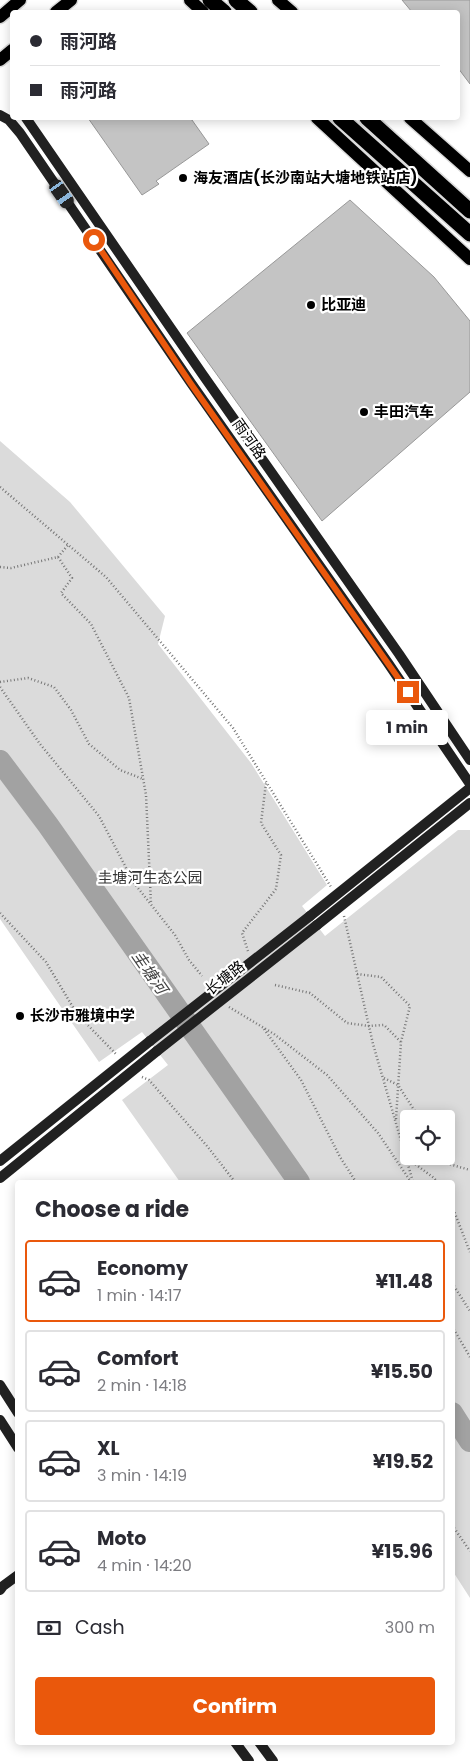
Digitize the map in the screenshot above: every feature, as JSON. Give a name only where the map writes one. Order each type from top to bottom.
[{"type":"highway","points":[[210,0],[222,10]]},
{"type":"highway","points":[[236,0],[248,10]]},
{"type":"highway","points":[[342,120],[470,234]]},
{"type":"highway","points":[[368,120],[470,211]]},
{"type":"main road","points":[[0,16],[20,0]]},
{"type":"main road","points":[[58,10],[71,0]]},
{"type":"main road","points":[[190,0],[201,10]]},
{"type":"main road","points":[[278,0],[290,10]]},
{"type":"main road","points":[[0,60],[10,52]]},
{"type":"main road","name":"雨河路","points":[[0,115],[9,120],[26,142],[191,384],[388,662],[470,784]]},
{"type":"main road","name":"雨河路","points":[[27,120],[202,375],[400,654],[470,760]]},
{"type":"main road","points":[[319,120],[470,259]]},
{"type":"main road","points":[[412,120],[470,171]]},
{"type":"main road","name":"长塘路","points":[[0,1161],[470,788]]},
{"type":"main road","name":"长塘路","points":[[0,1178],[157,1050],[470,803]]},
{"type":"main road","points":[[0,1385],[15,1408]]},
{"type":"main road","points":[[0,1420],[15,1443]]},
{"type":"main road","points":[[0,1590],[15,1577]]},
{"type":"main road","points":[[238,1745],[249,1761]]},
{"type":"main road","points":[[261,1745],[273,1761]]},
{"type":"path","points":[[0,486],[106,577],[233,728],[336,895]]},
{"type":"path","points":[[0,567],[11,568],[58,557],[68,546]]},
{"type":"path","points":[[58,557],[72,578],[61,593],[91,624],[130,698],[146,795],[150,904]]},
{"type":"path","points":[[0,682],[28,678],[54,688],[72,710],[89,744],[120,770],[143,778]]},
{"type":"path","points":[[0,687],[40,744],[99,816],[134,883],[175,935],[189,960],[202,976]]},
{"type":"path","points":[[249,955],[242,933],[276,889],[281,855],[261,823],[266,781]]},
{"type":"path","points":[[341,905],[369,1026],[400,1137]]},
{"type":"path","points":[[0,913],[46,962],[77,1014],[124,1062]]},
{"type":"path","points":[[357,974],[381,977],[410,1006],[401,1042],[396,1123]]},
{"type":"path","points":[[275,985],[310,993],[346,1023],[369,1026],[384,1025],[401,1042]]},
{"type":"path","points":[[229,1007],[274,1034],[327,1074],[378,1133],[411,1180]]},
{"type":"path","points":[[263,1027],[301,1080],[340,1157],[355,1180]]},
{"type":"path","points":[[132,1071],[149,1080],[207,1146],[233,1180]]},
{"type":"path","points":[[383,1078],[398,1085],[414,1110]]},
{"type":"path","points":[[408,1165],[412,1180]]},
{"type":"path","points":[[417,1165],[436,1180]]},
{"type":"path","points":[[452,1165],[470,1170]]},
{"type":"path","points":[[455,1214],[470,1252]]},
{"type":"path","points":[[455,1288],[470,1311]]},
{"type":"path","points":[[455,1331],[470,1357]]},
{"type":"path","points":[[455,1529],[470,1551]]},
{"type":"green space","name":"圭塘河生态公园","points":[[0,441],[70,502],[165,616],[158,644],[251,763],[327,885],[302,906],[325,936],[458,830],[470,830],[470,1598],[455,1575],[455,1180],[179,1180],[122,1100],[168,1065],[142,1032],[99,1062],[0,919]]},
{"type":"building","points":[[402,0],[470,0],[470,84],[460,71],[460,10],[410,10]]},
{"type":"building","points":[[89,120],[192,120],[209,144],[156,181],[159,184],[142,195]]},
{"type":"building","points":[[350,200],[434,277],[470,321],[470,392],[322,521],[187,333]]},
{"type":"waterway","name":"圭塘河","points":[[0,761],[48,825],[298,1180]]},
{"type":"waterway","name":"圭塘河","points":[[455,1418],[470,1441]]},
{"type":"place","name":"海友酒店(长沙南站大塘地铁站店)","points":[[183,178]]},
{"type":"place","name":"比亚迪","points":[[311,305]]},
{"type":"place","name":"丰田汽车","points":[[364,412]]},
{"type":"place","name":"长沙市雅境中学","points":[[20,1016]]},
{"type":"route","points":[[94,240],[191,384],[408,692]]}]
